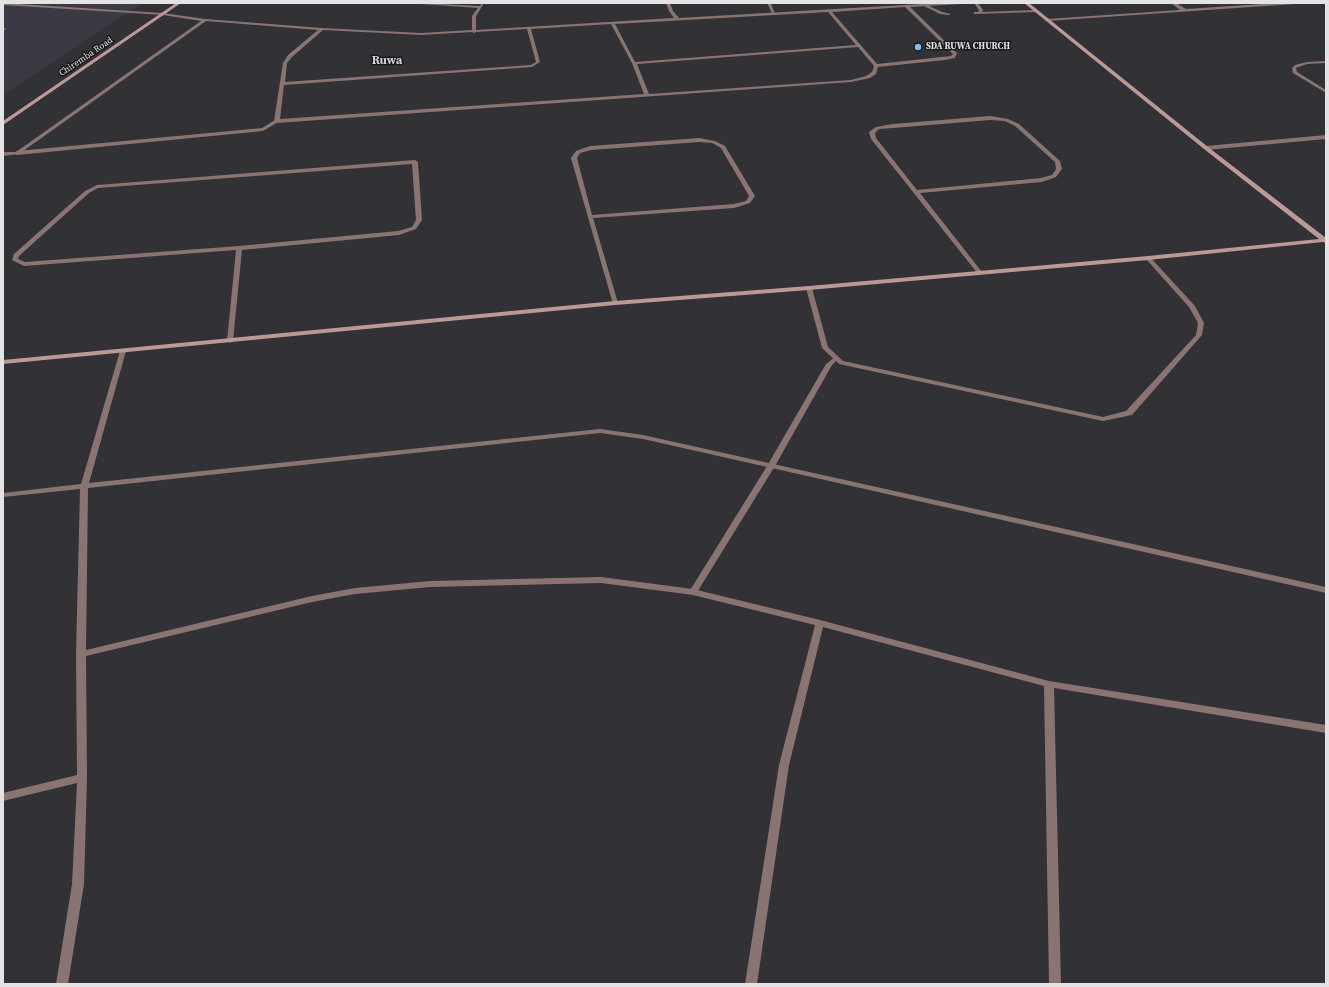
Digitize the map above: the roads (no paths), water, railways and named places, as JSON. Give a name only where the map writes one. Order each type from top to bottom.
[{"type":"street","name":"Chiremba Road","points":[[3,123],[179,3]]},
{"type":"street","points":[[422,3],[482,5]]},
{"type":"street","points":[[668,3],[671,11],[678,20]]},
{"type":"street","points":[[769,3],[774,14]]},
{"type":"street","points":[[860,3],[866,8]]},
{"type":"street","points":[[3,4],[163,14],[205,20],[322,29],[422,34],[961,3]]},
{"type":"street","points":[[976,3],[981,10],[977,13],[1036,11]]},
{"type":"street","points":[[1026,3],[1206,148],[1326,241]]},
{"type":"street","points":[[1173,3],[1184,10]]},
{"type":"street","points":[[1047,20],[1295,3]]},
{"type":"street","points":[[474,32],[474,16],[482,5]]},
{"type":"street","points":[[925,5],[941,13],[949,14]]},
{"type":"street","points":[[876,66],[953,58],[955,54],[906,6]]},
{"type":"street","points":[[829,11],[876,66]]},
{"type":"street","points":[[16,153],[205,20]]},
{"type":"street","points":[[613,24],[634,63],[647,95]]},
{"type":"street","points":[[277,121],[285,62],[322,29]]},
{"type":"street","points":[[282,84],[532,66],[538,62],[529,29]]},
{"type":"street","points":[[634,63],[858,46]]},
{"type":"street","points":[[1326,62],[1306,64],[1294,68],[1295,73],[1326,92]]},
{"type":"street","points":[[3,154],[263,129],[277,121],[851,81],[868,77],[874,72],[876,66]]},
{"type":"street","points":[[916,192],[1042,180],[1054,176],[1059,169],[1058,162],[1017,125],[1006,120],[990,118],[893,126],[878,128],[872,132],[873,138],[980,273]]},
{"type":"street","points":[[1206,148],[1326,137]]},
{"type":"street","points":[[590,217],[734,206],[748,202],[752,196],[723,147],[713,142],[698,140],[590,148],[578,152],[574,158],[590,217],[615,303]]},
{"type":"street","points":[[415,162],[419,220],[414,228],[399,233],[239,248],[24,264],[15,260],[16,255],[87,192],[97,187],[415,162]]},
{"type":"street","points":[[3,362],[615,303],[809,288],[1326,241]]},
{"type":"street","points":[[230,341],[239,248]]},
{"type":"street","points":[[809,288],[825,348],[840,363],[1103,419],[1129,413],[1199,335],[1201,323],[1192,306],[1148,258]]},
{"type":"street","points":[[62,984],[78,884],[82,778],[81,654],[84,487],[123,350]]},
{"type":"street","points":[[693,592],[771,466],[829,364],[835,359]]},
{"type":"street","points":[[3,495],[600,431],[643,437],[1326,590]]},
{"type":"street","points":[[81,654],[312,599],[355,591],[430,584],[601,580],[693,592],[820,623],[1049,684],[1326,729]]},
{"type":"street","points":[[750,984],[784,765],[820,623]]},
{"type":"street","points":[[1049,684],[1055,984]]},
{"type":"street","points":[[3,797],[82,778]]},
{"type":"place","name":"SDA RUWA CHURCH","points":[[918,47]]},
{"type":"district","name":"Ruwa","points":[[387,61]]}]
